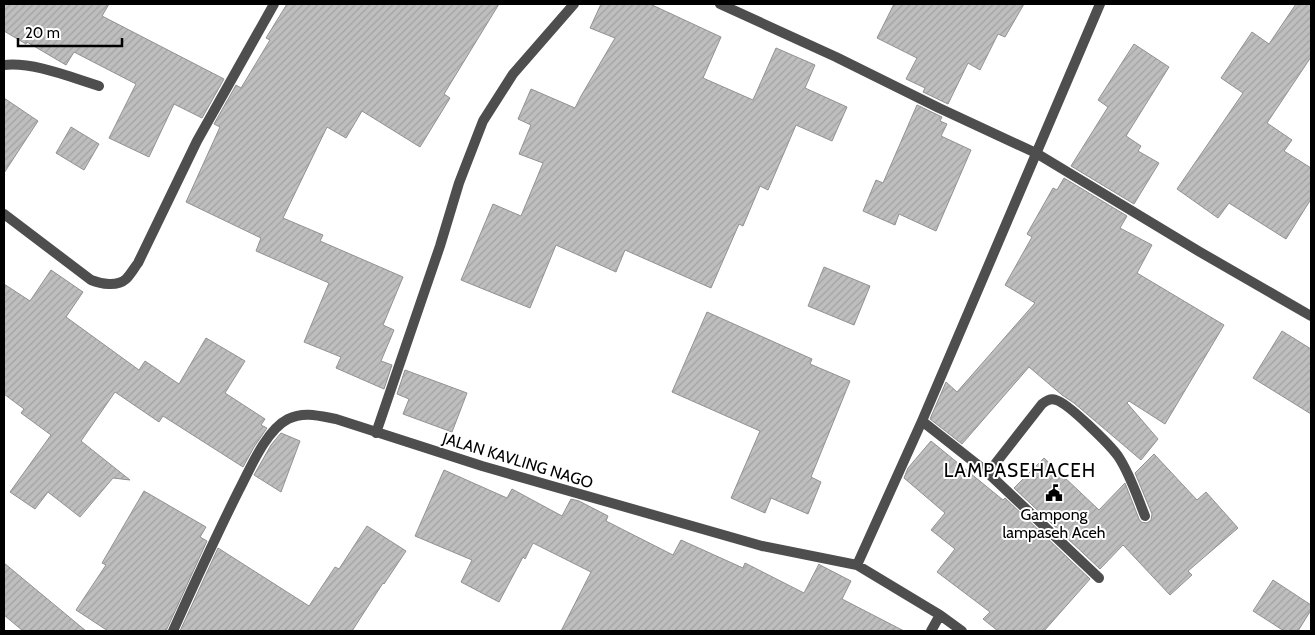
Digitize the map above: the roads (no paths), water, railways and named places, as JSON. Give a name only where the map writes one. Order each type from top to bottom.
[{"type":"street","points":[[4,214],[91,280],[101,284],[112,284],[124,280],[138,263],[197,141],[274,4]]},
{"type":"street","points":[[376,433],[440,246],[459,183],[483,121],[514,74],[574,4]]},
{"type":"street","points":[[720,4],[836,57],[1036,153],[1311,316]]},
{"type":"street","points":[[857,565],[922,421],[1100,4]]},
{"type":"street","points":[[4,65],[21,65],[99,86]]},
{"type":"street","points":[[988,473],[1042,404],[1054,399],[1062,403],[1101,436],[1118,456],[1129,475],[1146,516]]},
{"type":"street","name":"JALAN KAVLING NAGO","points":[[173,631],[215,537],[259,451],[270,434],[286,420],[298,415],[313,414],[491,469],[762,546],[857,565],[940,615],[962,631]]},
{"type":"street","points":[[922,421],[988,473],[1100,578]]},
{"type":"street","points":[[931,631],[940,615]]},
{"type":"place","name":"Gampong lampaseh Aceh","points":[[1054,493]]},
{"type":"district","name":"LAMPASEHACEH","points":[[1020,470]]}]
